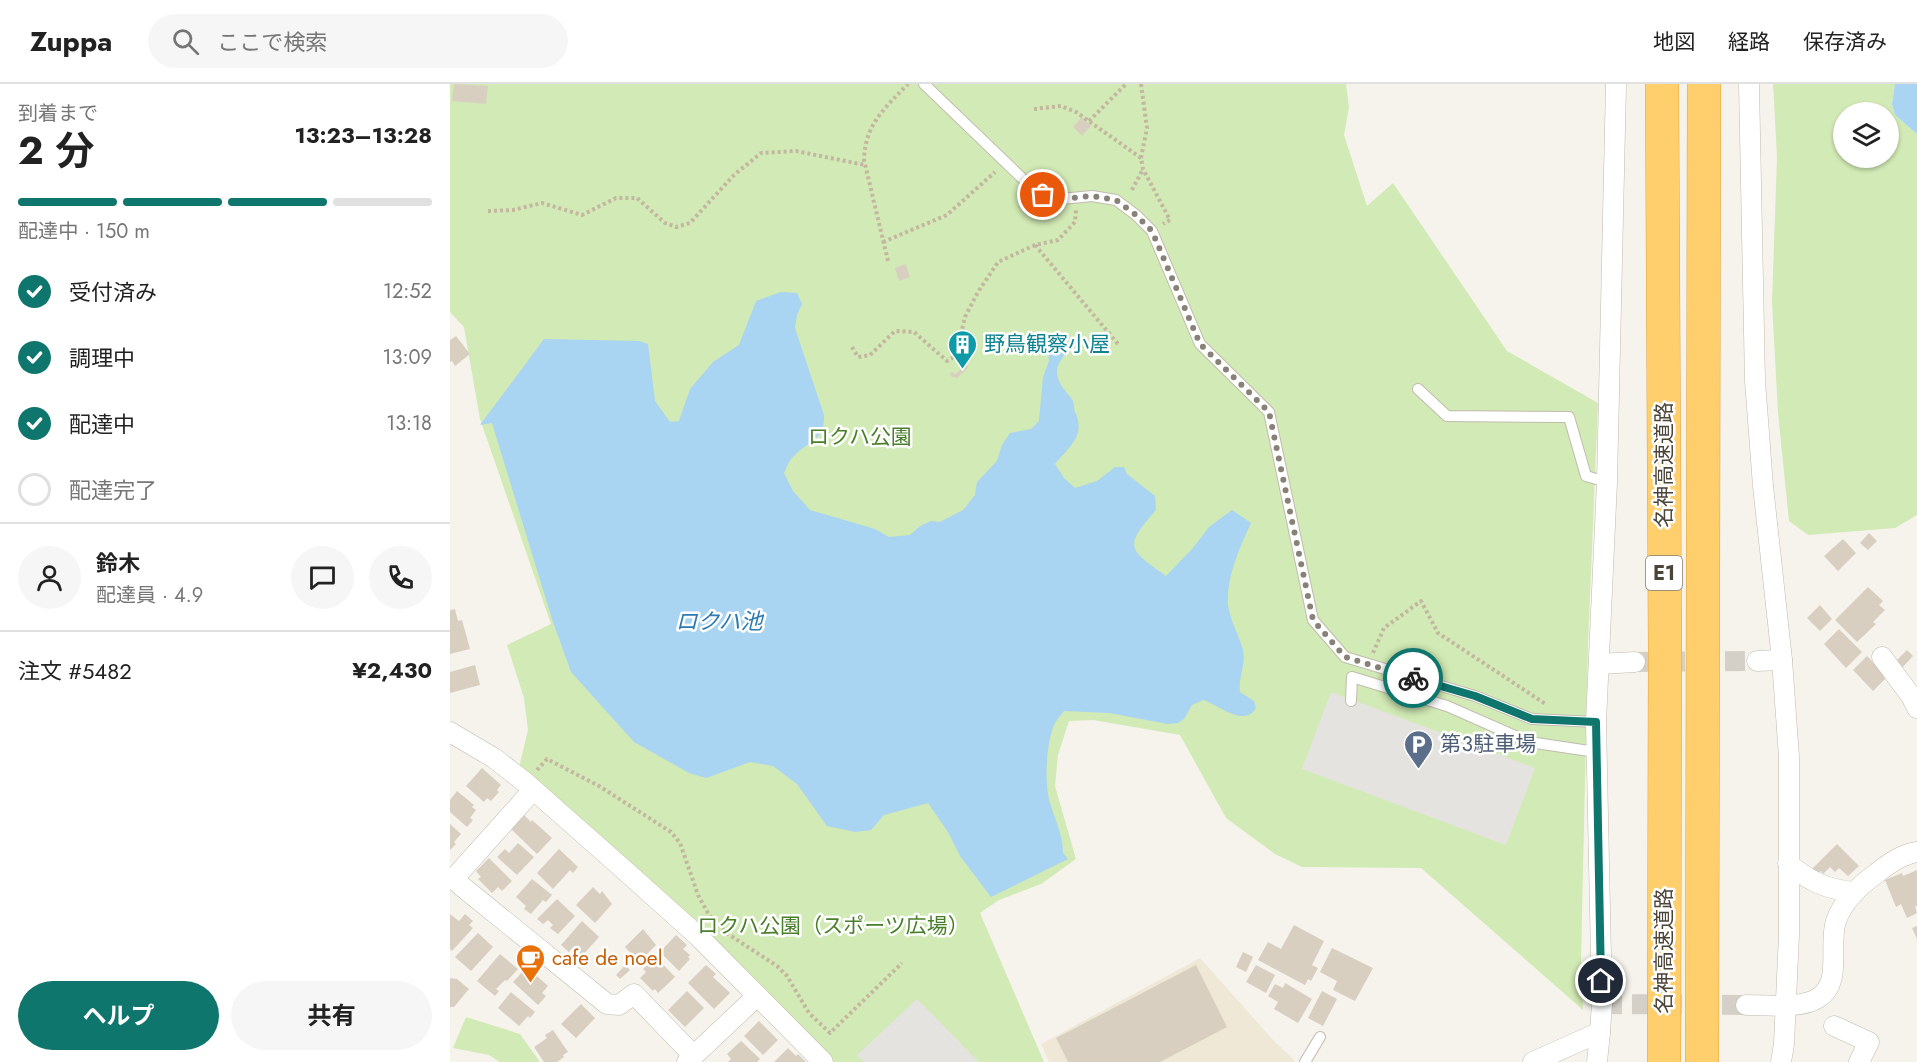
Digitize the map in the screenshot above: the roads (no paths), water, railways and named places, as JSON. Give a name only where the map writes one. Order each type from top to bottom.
[{"type":"highway","name":"名神高速道路","points":[[1662,84],[1665,641],[1664,1062]]},
{"type":"highway","name":"名神高速道路","points":[[1702,1062],[1704,84]]},
{"type":"street","points":[[1597,1062],[1602,1004],[1596,722],[1607,482],[1616,84]]},
{"type":"street","points":[[1749,84],[1755,381],[1789,757],[1789,934],[1784,1044],[1781,1062]]},
{"type":"street","points":[[1882,657],[1911,696],[1917,708]]},
{"type":"street","points":[[1757,661],[1782,660]]},
{"type":"street","points":[[1600,664],[1635,662]]},
{"type":"street","points":[[450,732],[494,758],[529,786],[698,936],[823,1062]]},
{"type":"street","points":[[529,786],[457,875],[459,884],[607,1004],[620,1005],[634,994],[690,1059],[756,997]]},
{"type":"street","points":[[1746,1005],[1808,1003],[1827,991],[1832,977],[1835,924],[1844,904],[1886,866],[1910,853],[1917,852]]},
{"type":"street","points":[[1788,863],[1816,883],[1835,890],[1855,892]]},
{"type":"street","points":[[1834,1026],[1869,1042],[1859,1062]]},
{"type":"street","points":[[1533,1062],[1600,1032]]},
{"type":"lane","points":[[924,84],[1025,181],[1043,195],[1061,199],[1092,196],[1116,200],[1152,231],[1200,344],[1269,412],[1313,620],[1345,657],[1475,696],[1532,719],[1596,722]]},
{"type":"lane","points":[[1418,389],[1447,417],[1569,417],[1586,476],[1607,482]]},
{"type":"lane","points":[[1351,701],[1352,677],[1447,706],[1529,742],[1596,752]]},
{"type":"lane","points":[[1305,1062],[1320,1037]]},
{"type":"water","points":[[1895,84],[1917,84],[1917,134],[1899,118],[1899,102],[1892,102]]},
{"type":"water","name":"ロクハ池","points":[[781,292],[797,293],[802,304],[795,328],[824,415],[824,424],[819,435],[792,458],[784,473],[793,491],[810,510],[875,529],[889,537],[910,535],[920,526],[931,521],[940,522],[963,510],[975,495],[977,482],[997,461],[1002,445],[1010,433],[1031,429],[1039,421],[1043,377],[1049,361],[1048,351],[1051,342],[1058,336],[1064,336],[1068,340],[1068,345],[1058,365],[1057,374],[1073,401],[1079,427],[1075,440],[1055,464],[1064,478],[1075,488],[1097,481],[1115,467],[1124,467],[1127,474],[1155,496],[1156,510],[1138,532],[1135,540],[1134,547],[1144,560],[1166,576],[1193,548],[1209,527],[1232,510],[1251,523],[1231,574],[1228,605],[1243,650],[1240,692],[1254,701],[1256,708],[1251,714],[1238,716],[1203,700],[1192,705],[1184,719],[1178,723],[1168,724],[1109,713],[1064,711],[1052,731],[1047,774],[1048,795],[1060,834],[1063,853],[1068,859],[991,897],[960,856],[948,832],[928,803],[884,815],[871,830],[855,832],[827,826],[797,784],[773,766],[750,762],[706,778],[689,773],[634,742],[571,672],[552,619],[492,423],[480,425],[544,339],[639,341],[648,344],[655,401],[670,422],[679,421],[690,389],[713,362],[739,345],[756,301]]},
{"type":"tunnel","points":[[1635,662],[1757,661]]},
{"type":"tunnel","points":[[1602,1004],[1746,1005]]},
{"type":"place","name":"野鳥観察小屋","points":[[963,370]]},
{"type":"place","name":"第３駐車場","points":[[1419,770]]},
{"type":"place","name":"cafe de noel","points":[[531,984]]},
{"type":"park label","name":"ロクハ公園","points":[[860,437]]},
{"type":"park label","name":"ロクハ公園（スポーツ広場）","points":[[833,926]]}]
